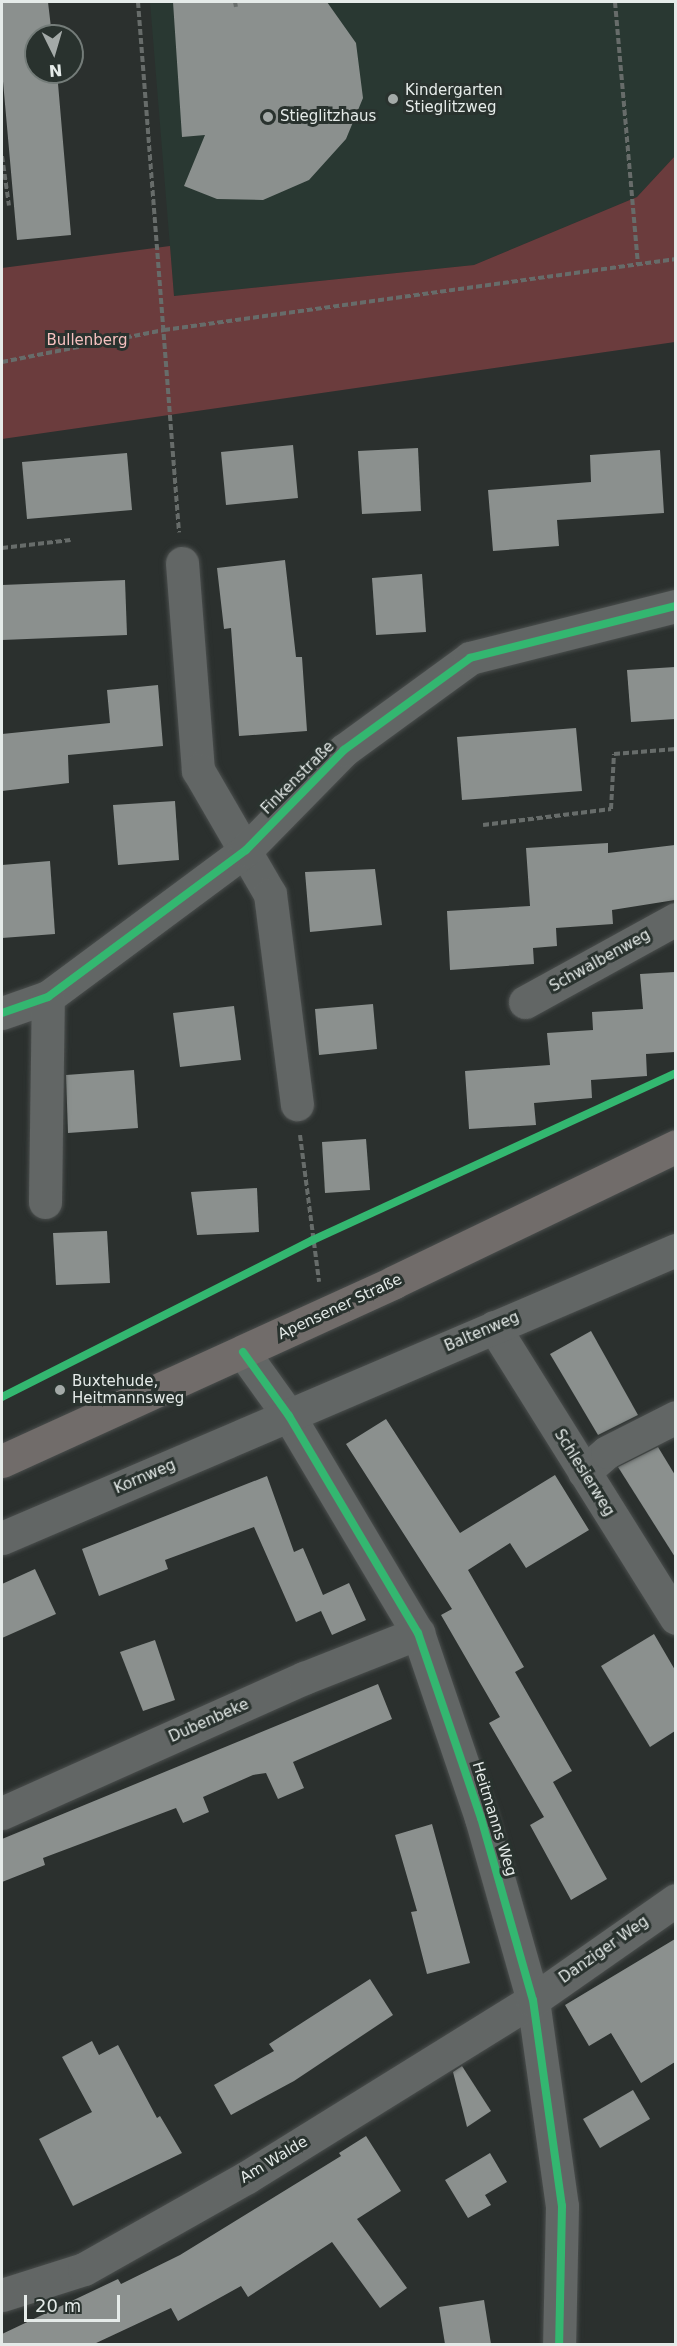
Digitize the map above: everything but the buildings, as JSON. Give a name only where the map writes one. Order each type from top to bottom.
[{"type":"main road","name":"Apensener Straße","points":[[2,1461],[325,1314],[675,1146]]},
{"type":"street","points":[[182,562],[198,770],[270,894],[297,1104]]},
{"type":"street","name":"Finkenstraße","points":[[2,1013],[48,997],[246,850],[344,750],[470,658],[675,606]]},
{"type":"street","name":"Schwalbenweg","points":[[525,1002],[675,920]]},
{"type":"street","points":[[45,1202],[48,997]]},
{"type":"street","name":"Baltenweg","points":[[290,1416],[675,1250]]},
{"type":"street","name":"Schlesierweg","points":[[494,1327],[675,1618]]},
{"type":"street","name":"Heitmanns Weg","points":[[243,1352],[290,1416],[418,1633],[481,1818],[533,2000],[562,2206],[559,2344]]},
{"type":"street","name":"Kornweg","points":[[2,1538],[290,1416]]},
{"type":"street","points":[[584,1472],[607,1452],[675,1417]]},
{"type":"street","name":"Dubenbeke","points":[[2,1813],[304,1678],[418,1633]]},
{"type":"street","name":"Danziger Weg","points":[[533,2000],[675,1900]]},
{"type":"street","name":"Am Walde","points":[[2,2295],[84,2269],[247,2177],[533,2000]]},
{"type":"path","points":[[138,2],[182,562]]},
{"type":"path","points":[[615,2],[638,264]]},
{"type":"path","points":[[2,156],[9,206]]},
{"type":"path","points":[[2,362],[164,330],[675,259]]},
{"type":"path","points":[[2,548],[71,540]]},
{"type":"path","points":[[483,825],[611,809],[614,754],[675,749]]},
{"type":"path","points":[[297,1104],[325,1314]]},
{"type":"shaded area","name":"Kindergarten Stieglitzweg","points":[[150,2],[675,2],[675,156],[637,197],[474,265],[174,296]]},
{"type":"green space","name":"Bullenberg","points":[[675,156],[675,342],[2,439],[2,268],[170,246],[174,296],[474,265],[637,197]]},
{"type":"cycle path","points":[[2,1013],[48,997],[246,850],[344,750],[470,658],[676,606]]},
{"type":"cycle path","points":[[2,1397],[313,1240],[676,1073]]},
{"type":"cycle path","points":[[243,1352],[289,1416],[418,1633],[481,1818],[533,2000],[562,2206],[559,2344]]},
{"type":"place","name":"Kindergarten Stieglitzweg","points":[[393,99]]},
{"type":"place","name":"Stieglitzhaus","points":[[268,117]]},
{"type":"place","name":"Buxtehude, Heitmannsweg","points":[[60,1390]]}]
